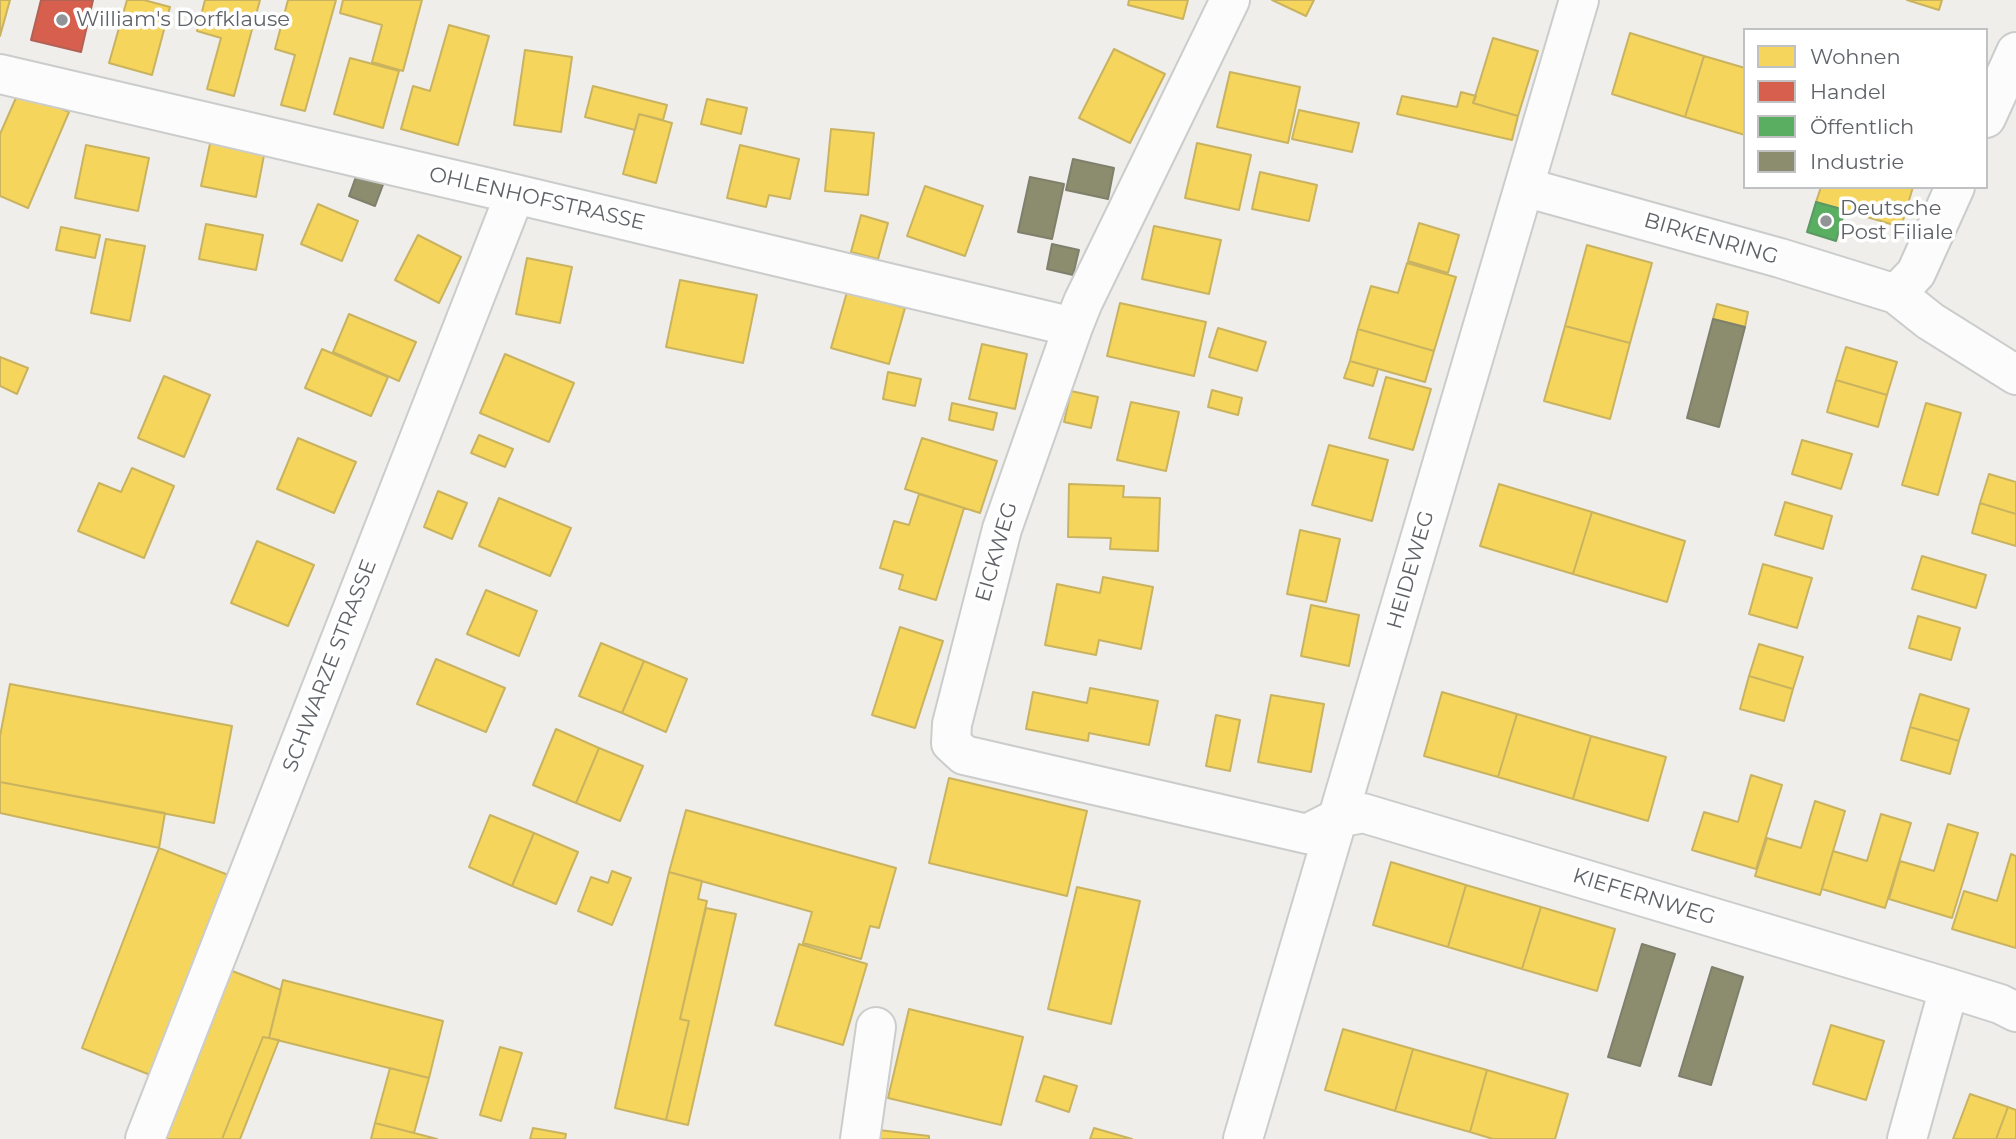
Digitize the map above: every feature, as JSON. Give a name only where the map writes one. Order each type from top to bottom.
[{"type":"street","name":"EICKWEG","points":[[1230,0],[1073,327],[1002,529],[952,724],[951,743],[964,755],[1307,834],[1338,818]]},
{"type":"street","name":"HEIDEWEG","points":[[1243,1139],[1579,0]]},
{"type":"street","points":[[1988,114],[2016,52]]},
{"type":"street","name":"OHLENHOFSTRASSE","points":[[0,74],[1073,327]]},
{"type":"street","name":"BIRKENRING","points":[[1524,187],[1780,258],[1896,295],[1930,321],[2016,375]]},
{"type":"street","points":[[1896,295],[1916,273],[1954,189]]},
{"type":"street","name":"SCHWARZE STRASSE","points":[[145,1139],[515,194]]},
{"type":"street","name":"KIEFERNWEG","points":[[1338,818],[1363,813],[1949,988],[2000,1004],[2016,1012]]},
{"type":"street","points":[[1907,1139],[1949,988]]},
{"type":"street","points":[[860,1139],[876,1027]]},
{"type":"building: Wohnen","points":[[0,0],[10,0],[0,36]]},
{"type":"building: Wohnen","points":[[127,0],[144,0],[170,7],[152,75],[109,63]]},
{"type":"building: Wohnen","points":[[205,0],[260,0],[234,96],[207,89],[221,38],[197,31]]},
{"type":"building: Wohnen","points":[[288,0],[336,0],[305,111],[281,105],[295,55],[275,49]]},
{"type":"building: Wohnen","points":[[343,0],[422,0],[403,71],[372,62],[382,25],[340,13]]},
{"type":"building: Wohnen","points":[[1129,0],[1188,0],[1183,19],[1128,5]]},
{"type":"building: Wohnen","points":[[1272,0],[1314,0],[1306,16]]},
{"type":"building: Wohnen","points":[[1907,0],[1942,0],[1939,10]]},
{"type":"building: Wohnen","points":[[449,25],[489,36],[458,145],[401,129],[413,86],[430,91]]},
{"type":"building: Wohnen","points":[[1630,33],[1704,56],[1685,117],[1612,94]]},
{"type":"building: Wohnen","points":[[1493,38],[1538,51],[1518,116],[1473,103]]},
{"type":"building: Wohnen","points":[[1114,49],[1165,74],[1130,143],[1079,118]]},
{"type":"building: Wohnen","points":[[525,50],[572,57],[561,132],[514,125]]},
{"type":"building: Wohnen","points":[[1704,56],[1743,67],[1743,134],[1685,117]]},
{"type":"building: Wohnen","points":[[350,58],[399,71],[383,128],[334,114]]},
{"type":"building: Wohnen","points":[[1230,72],[1300,87],[1288,143],[1217,127]]},
{"type":"building: Wohnen","points":[[593,86],[667,105],[663,120],[639,114],[635,130],[585,117]]},
{"type":"building: Wohnen","points":[[19,91],[69,112],[28,208],[0,196],[0,134]]},
{"type":"building: Wohnen","points":[[1461,92],[1476,96],[1473,103],[1518,116],[1512,140],[1397,114],[1402,96],[1457,107]]},
{"type":"building: Wohnen","points":[[707,99],[747,108],[741,134],[701,124]]},
{"type":"building: Wohnen","points":[[1299,110],[1359,123],[1352,152],[1292,139]]},
{"type":"building: Wohnen","points":[[639,114],[672,123],[656,183],[623,174]]},
{"type":"building: Wohnen","points":[[831,129],[874,133],[868,195],[825,191]]},
{"type":"building: Wohnen","points":[[211,139],[265,150],[256,197],[201,186]]},
{"type":"building: Wohnen","points":[[1197,143],[1251,155],[1239,210],[1185,198]]},
{"type":"building: Wohnen","points":[[86,145],[149,158],[138,211],[75,198]]},
{"type":"building: Wohnen","points":[[740,145],[799,159],[790,199],[769,195],[766,207],[727,198]]},
{"type":"building: Wohnen","points":[[1260,172],[1317,185],[1309,221],[1252,209]]},
{"type":"building: Wohnen","points":[[925,186],[983,206],[965,256],[907,236]]},
{"type":"building: Wohnen","points":[[1820,189],[1912,189],[1901,227],[1816,202]]},
{"type":"building: Wohnen","points":[[318,204],[358,221],[342,261],[301,244]]},
{"type":"building: Wohnen","points":[[861,215],[888,223],[878,259],[851,252]]},
{"type":"building: Wohnen","points":[[1419,223],[1459,235],[1448,273],[1408,261]]},
{"type":"building: Wohnen","points":[[206,224],[263,235],[256,270],[199,259]]},
{"type":"building: Wohnen","points":[[1154,226],[1221,240],[1209,294],[1142,279]]},
{"type":"building: Wohnen","points":[[61,227],[100,235],[95,258],[56,250]]},
{"type":"building: Wohnen","points":[[418,235],[461,257],[439,303],[395,280]]},
{"type":"building: Wohnen","points":[[106,239],[145,246],[130,321],[91,313]]},
{"type":"building: Wohnen","points":[[1587,245],[1652,263],[1630,343],[1565,326]]},
{"type":"building: Wohnen","points":[[527,258],[572,267],[560,323],[516,314]]},
{"type":"building: Wohnen","points":[[1407,263],[1456,277],[1434,351],[1358,329],[1371,286],[1398,293]]},
{"type":"building: Wohnen","points":[[680,280],[757,295],[743,363],[666,347]]},
{"type":"building: Wohnen","points":[[847,292],[905,308],[889,364],[831,348]]},
{"type":"building: Wohnen","points":[[1120,303],[1206,322],[1194,376],[1107,356]]},
{"type":"building: Wohnen","points":[[1717,304],[1748,312],[1745,327],[1713,319]]},
{"type":"building: Wohnen","points":[[349,314],[416,342],[399,381],[333,352]]},
{"type":"building: Wohnen","points":[[1565,326],[1630,343],[1610,419],[1544,401]]},
{"type":"building: Wohnen","points":[[1218,328],[1266,342],[1257,371],[1209,357]]},
{"type":"building: Wohnen","points":[[1358,329],[1434,351],[1425,382],[1350,361]]},
{"type":"building: Wohnen","points":[[982,344],[1027,354],[1015,409],[969,399]]},
{"type":"building: Wohnen","points":[[1846,347],[1897,362],[1887,395],[1836,380]]},
{"type":"building: Wohnen","points":[[322,349],[388,377],[371,416],[305,388]]},
{"type":"building: Wohnen","points":[[505,354],[574,383],[549,442],[480,413]]},
{"type":"building: Wohnen","points":[[0,357],[28,368],[17,394],[0,386]]},
{"type":"building: Wohnen","points":[[1350,361],[1378,369],[1373,386],[1344,378]]},
{"type":"building: Wohnen","points":[[888,372],[921,379],[915,406],[883,399]]},
{"type":"building: Wohnen","points":[[164,376],[210,395],[184,457],[138,438]]},
{"type":"building: Wohnen","points":[[1386,377],[1431,389],[1413,450],[1369,438]]},
{"type":"building: Wohnen","points":[[1836,380],[1887,395],[1878,427],[1827,412]]},
{"type":"building: Wohnen","points":[[1212,390],[1242,398],[1238,415],[1208,407]]},
{"type":"building: Wohnen","points":[[1071,391],[1098,397],[1091,428],[1064,422]]},
{"type":"building: Wohnen","points":[[1131,402],[1179,412],[1166,471],[1117,460]]},
{"type":"building: Wohnen","points":[[952,403],[997,413],[993,430],[949,420]]},
{"type":"building: Wohnen","points":[[1926,403],[1961,413],[1938,495],[1902,485]]},
{"type":"building: Wohnen","points":[[479,435],[513,449],[505,467],[471,453]]},
{"type":"building: Wohnen","points":[[298,438],[356,462],[334,513],[277,489]]},
{"type":"building: Wohnen","points":[[922,438],[997,461],[980,513],[905,489]]},
{"type":"building: Wohnen","points":[[1802,440],[1852,454],[1841,489],[1792,474]]},
{"type":"building: Wohnen","points":[[1329,445],[1388,460],[1372,521],[1312,505]]},
{"type":"building: Wohnen","points":[[132,468],[174,486],[144,558],[78,531],[99,483],[121,492]]},
{"type":"building: Wohnen","points":[[1989,474],[2016,482],[2016,514],[1980,503]]},
{"type":"building: Wohnen","points":[[1069,484],[1124,486],[1123,497],[1160,498],[1158,551],[1110,549],[1111,538],[1068,537]]},
{"type":"building: Wohnen","points":[[1499,484],[1592,512],[1573,574],[1480,546]]},
{"type":"building: Wohnen","points":[[438,491],[467,503],[452,539],[424,527]]},
{"type":"building: Wohnen","points":[[919,494],[964,508],[936,600],[899,589],[903,575],[880,568],[894,521],[909,525]]},
{"type":"building: Wohnen","points":[[499,498],[571,528],[550,576],[479,546]]},
{"type":"building: Wohnen","points":[[1785,502],[1832,516],[1823,549],[1775,535]]},
{"type":"building: Wohnen","points":[[1980,503],[2016,514],[2016,546],[1972,533]]},
{"type":"building: Wohnen","points":[[1592,512],[1685,541],[1667,602],[1573,574]]},
{"type":"building: Wohnen","points":[[1300,530],[1340,539],[1326,602],[1287,594]]},
{"type":"building: Wohnen","points":[[257,541],[314,565],[288,626],[231,603]]},
{"type":"building: Wohnen","points":[[1922,556],[1986,575],[1976,608],[1912,589]]},
{"type":"building: Wohnen","points":[[1763,564],[1812,578],[1797,628],[1749,614]]},
{"type":"building: Wohnen","points":[[1103,577],[1153,587],[1141,649],[1099,640],[1096,655],[1045,645],[1057,584],[1100,593]]},
{"type":"building: Wohnen","points":[[486,590],[537,611],[519,656],[467,634]]},
{"type":"building: Wohnen","points":[[1311,605],[1359,615],[1349,666],[1301,656]]},
{"type":"building: Wohnen","points":[[1918,616],[1960,628],[1951,660],[1909,648]]},
{"type":"building: Wohnen","points":[[900,627],[943,641],[915,728],[872,715]]},
{"type":"building: Wohnen","points":[[601,643],[644,661],[622,713],[579,696]]},
{"type":"building: Wohnen","points":[[1759,644],[1803,657],[1793,689],[1749,676]]},
{"type":"building: Wohnen","points":[[436,659],[505,688],[486,732],[417,704]]},
{"type":"building: Wohnen","points":[[644,661],[687,679],[666,732],[622,713]]},
{"type":"building: Wohnen","points":[[1749,676],[1793,689],[1784,721],[1740,709]]},
{"type":"building: Wohnen","points":[[10,684],[232,726],[214,823],[0,782],[0,736]]},
{"type":"building: Wohnen","points":[[1090,688],[1158,701],[1149,745],[1089,733],[1088,741],[1026,729],[1033,692],[1087,703]]},
{"type":"building: Wohnen","points":[[1442,692],[1517,714],[1498,777],[1424,756]]},
{"type":"building: Wohnen","points":[[1920,694],[1969,709],[1959,741],[1910,727]]},
{"type":"building: Wohnen","points":[[1271,695],[1324,704],[1311,772],[1258,762]]},
{"type":"building: Wohnen","points":[[1517,714],[1591,736],[1573,799],[1498,777]]},
{"type":"building: Wohnen","points":[[1216,715],[1240,720],[1230,771],[1206,766]]},
{"type":"building: Wohnen","points":[[1910,727],[1959,741],[1950,774],[1901,760]]},
{"type":"building: Wohnen","points":[[556,729],[599,748],[576,803],[533,785]]},
{"type":"building: Wohnen","points":[[1591,736],[1666,757],[1648,821],[1573,799]]},
{"type":"building: Wohnen","points":[[599,748],[643,766],[620,821],[576,803]]},
{"type":"building: Wohnen","points":[[1751,775],[1782,785],[1756,869],[1692,850],[1704,812],[1738,822]]},
{"type":"building: Wohnen","points":[[949,778],[1087,811],[1067,896],[929,863]]},
{"type":"building: Wohnen","points":[[0,782],[165,813],[159,848],[0,813]]},
{"type":"building: Wohnen","points":[[1815,801],[1845,811],[1820,895],[1755,876],[1767,838],[1801,848]]},
{"type":"building: Wohnen","points":[[686,810],[896,868],[879,928],[870,926],[861,959],[803,943],[812,912],[669,872]]},
{"type":"building: Wohnen","points":[[1881,814],[1911,823],[1885,908],[1822,889],[1833,851],[1867,861]]},
{"type":"building: Wohnen","points":[[490,815],[534,833],[512,886],[469,867]]},
{"type":"building: Wohnen","points":[[1948,824],[1978,833],[1952,918],[1889,899],[1900,861],[1934,871]]},
{"type":"building: Wohnen","points":[[534,833],[578,852],[556,904],[512,886]]},
{"type":"building: Wohnen","points":[[159,848],[236,878],[158,1078],[82,1048]]},
{"type":"building: Wohnen","points":[[2011,854],[2016,856],[2016,948],[1952,929],[1964,891],[1997,901]]},
{"type":"building: Wohnen","points":[[1391,862],[1466,885],[1448,947],[1373,925]]},
{"type":"building: Wohnen","points":[[612,871],[631,878],[612,925],[578,911],[591,877],[608,883]]},
{"type":"building: Wohnen","points":[[669,872],[702,881],[698,899],[707,901],[680,1019],[689,1021],[666,1120],[615,1108]]},
{"type":"building: Wohnen","points":[[1466,885],[1541,907],[1522,969],[1448,947]]},
{"type":"building: Wohnen","points":[[1077,887],[1140,901],[1111,1024],[1048,1009]]},
{"type":"building: Wohnen","points":[[1541,907],[1615,929],[1597,991],[1522,969]]},
{"type":"building: Wohnen","points":[[706,908],[736,914],[688,1125],[666,1120],[689,1021],[680,1019]]},
{"type":"building: Wohnen","points":[[799,944],[867,964],[843,1045],[775,1025]]},
{"type":"building: Wohnen","points":[[222,967],[281,990],[269,1038],[263,1037],[222,1139],[159,1139]]},
{"type":"building: Wohnen","points":[[283,980],[443,1021],[429,1078],[269,1038]]},
{"type":"building: Wohnen","points":[[909,1009],[1023,1037],[1001,1125],[888,1098]]},
{"type":"building: Wohnen","points":[[1831,1025],[1884,1041],[1866,1100],[1813,1084]]},
{"type":"building: Wohnen","points":[[1343,1029],[1413,1049],[1395,1111],[1325,1090]]},
{"type":"building: Wohnen","points":[[263,1037],[279,1040],[240,1139],[222,1139]]},
{"type":"building: Wohnen","points":[[500,1047],[522,1053],[501,1121],[480,1115]]},
{"type":"building: Wohnen","points":[[1413,1049],[1487,1070],[1470,1132],[1395,1111]]},
{"type":"building: Wohnen","points":[[390,1068],[429,1078],[414,1133],[375,1123]]},
{"type":"building: Wohnen","points":[[1487,1070],[1568,1094],[1555,1139],[1493,1139],[1470,1132]]},
{"type":"building: Wohnen","points":[[1044,1076],[1077,1086],[1069,1112],[1036,1101]]},
{"type":"building: Wohnen","points":[[1970,1094],[2008,1107],[1996,1139],[1953,1139]]},
{"type":"building: Wohnen","points":[[2008,1107],[2016,1110],[2016,1139],[1996,1139]]},
{"type":"building: Wohnen","points":[[375,1123],[414,1133],[437,1139],[371,1139]]},
{"type":"building: Wohnen","points":[[533,1128],[566,1134],[565,1139],[530,1139]]},
{"type":"building: Wohnen","points":[[1094,1128],[1132,1139],[1090,1139]]},
{"type":"building: Wohnen","points":[[879,1130],[929,1136],[929,1139],[878,1139]]},
{"type":"building: Handel","name":"William's Dorfklause","points":[[41,0],[93,0],[81,52],[31,40]]},
{"type":"building: Öffentlich","name":"Deutsche Post Filiale","points":[[1816,202],[1845,210],[1836,241],[1807,232]]},
{"type":"building: Industrie","points":[[1073,159],[1114,168],[1108,199],[1066,190]]},
{"type":"building: Industrie","points":[[358,171],[384,182],[375,206],[349,196]]},
{"type":"building: Industrie","points":[[1030,177],[1064,184],[1052,239],[1018,232]]},
{"type":"building: Industrie","points":[[1052,244],[1079,250],[1073,275],[1047,269]]},
{"type":"building: Industrie","points":[[1713,319],[1745,327],[1719,427],[1687,418]]},
{"type":"building: Industrie","points":[[1642,944],[1675,954],[1640,1066],[1608,1057]]},
{"type":"building: Industrie","points":[[1712,967],[1743,977],[1711,1085],[1679,1076]]},
{"type":"place","name":"William's Dorfklause","points":[[62,20]]},
{"type":"place","name":"Deutsche Post Filiale","points":[[1826,221]]}]
